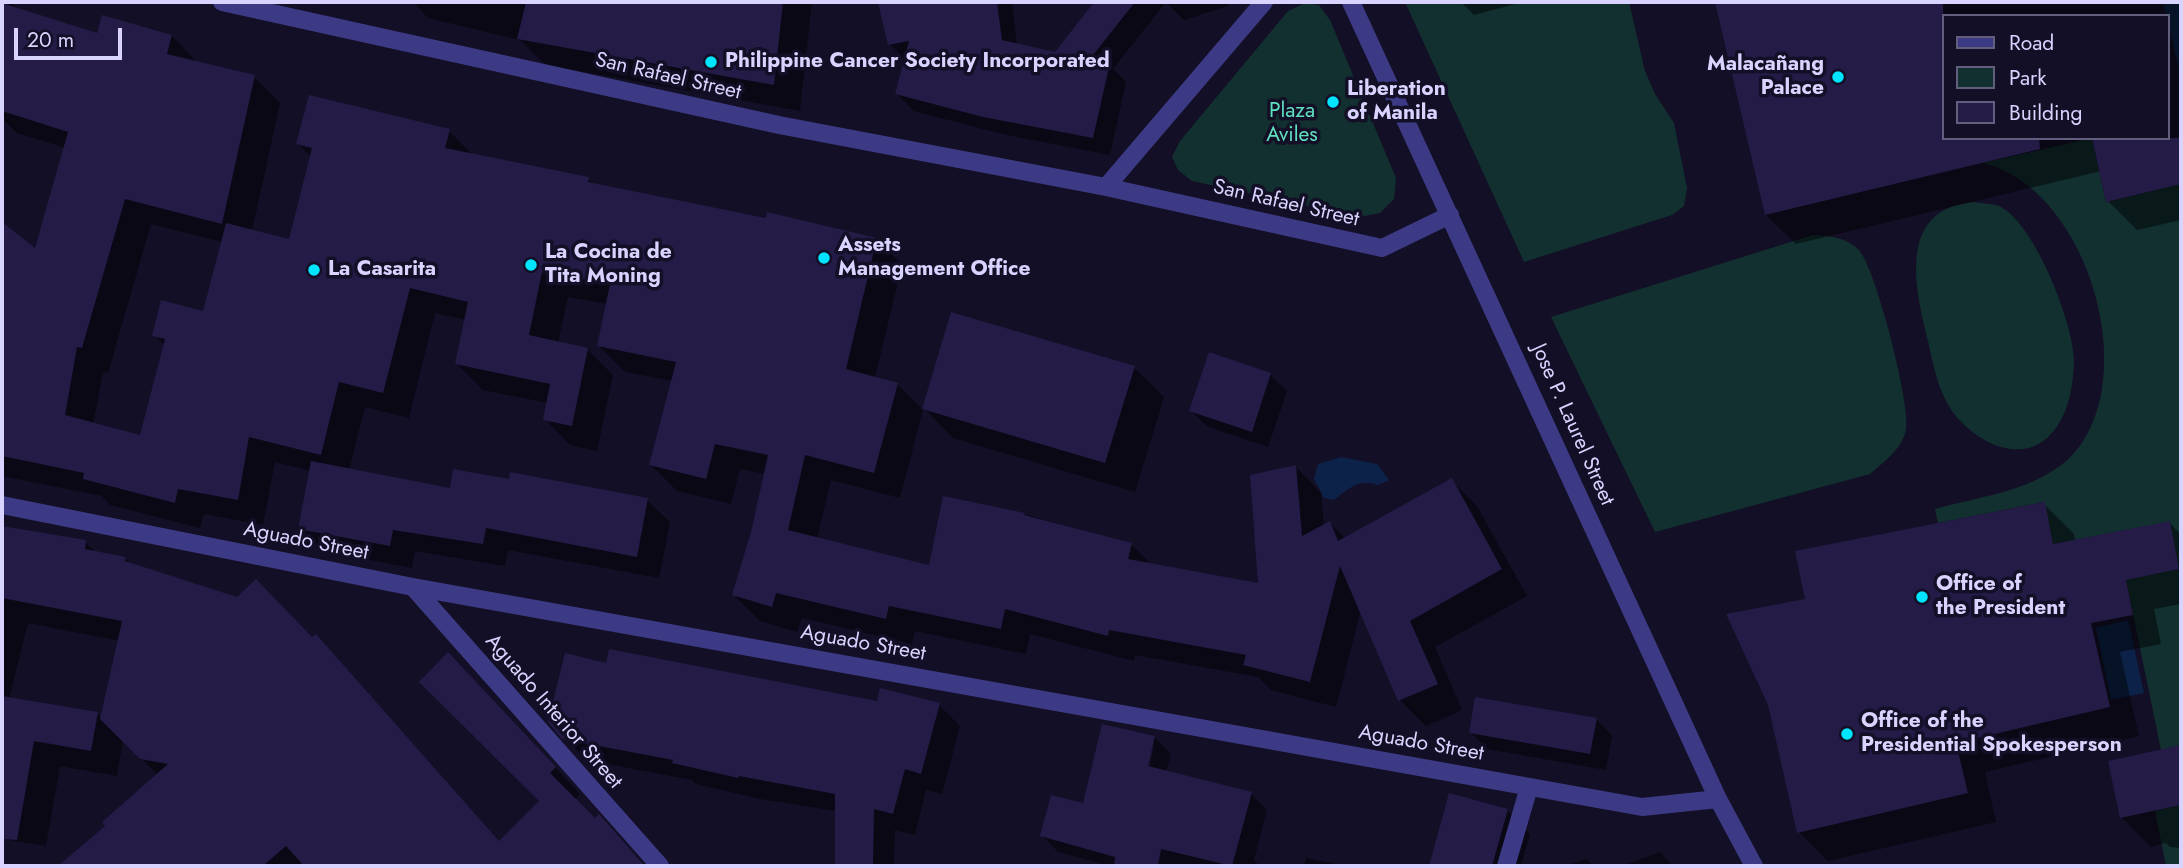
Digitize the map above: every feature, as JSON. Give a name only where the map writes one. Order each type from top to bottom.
[{"type":"street","name":"San Rafael Street","points":[[222,2],[779,125],[1106,187],[1382,248],[1450,215]]},
{"type":"street","points":[[1106,187],[1264,2]]},
{"type":"street","name":"Jose P. Laurel Street","points":[[1351,2],[1718,799],[1754,866]]},
{"type":"street","name":"Aguado Street","points":[[2,505],[413,587],[1642,807],[1718,799]]},
{"type":"street","name":"Aguado Interior Street","points":[[413,587],[660,866]]},
{"type":"street","points":[[1506,866],[1529,786]]},
{"type":"green space","points":[[1405,2],[1629,2],[1645,71],[1655,94],[1674,123],[1687,188],[1684,206],[1672,215],[1524,262]]},
{"type":"green space","name":"Plaza Aviles","points":[[1305,3],[1319,5],[1330,20],[1396,178],[1394,199],[1380,213],[1359,217],[1192,181],[1178,170],[1172,157],[1180,141],[1288,11]]},
{"type":"green space","points":[[2092,140],[2106,202],[2181,184],[2181,745],[2161,750],[2126,580],[2179,569],[2170,522],[2053,544],[2044,502],[1938,523],[1935,509],[2013,489],[2050,473],[2066,461],[2079,447],[2097,413],[2104,372],[2102,328],[2092,284],[2074,242],[2049,206],[2019,179],[1983,163]]},
{"type":"green space","points":[[1975,202],[2001,207],[2014,217],[2027,233],[2060,301],[2072,344],[2072,382],[2065,413],[2047,438],[2035,446],[2022,449],[2009,449],[1983,439],[1971,431],[1952,411],[1937,377],[1923,320],[1916,275],[1917,254],[1922,235],[1932,219],[1950,208]]},
{"type":"green space","points":[[1813,235],[1848,242],[1858,249],[1865,260],[1882,307],[1903,393],[1906,429],[1901,442],[1870,474],[1655,532],[1551,317]]},
{"type":"green space","points":[[2181,805],[2181,866],[2166,866],[2155,811]]},
{"type":"water","points":[[2163,2],[2181,2],[2181,78],[2169,27],[2169,14],[2166,14]]},
{"type":"water","points":[[1341,457],[1377,464],[1389,480],[1378,485],[1359,484],[1334,500],[1324,498],[1314,479],[1318,464]]},
{"type":"water","points":[[2128,620],[2144,693],[2111,700],[2096,628]]},
{"type":"building","name":"Philippine Cancer Society Incorporated","points":[[526,2],[783,2],[774,85],[517,39]]},
{"type":"building","points":[[878,2],[997,2],[1002,40],[1055,52],[1094,2],[1135,2],[1090,59],[1110,63],[1093,138],[983,117],[895,94],[909,41],[888,45]]},
{"type":"building","name":"Malacañang Palace","points":[[1715,2],[1943,2],[1941,140],[2039,140],[2040,149],[1765,215]]},
{"type":"building","points":[[2,3],[97,33],[102,15],[172,35],[167,54],[255,75],[222,224],[125,199],[82,348],[77,347],[65,415],[140,435],[165,339],[152,336],[161,300],[203,311],[226,223],[289,239],[312,148],[296,144],[309,95],[450,129],[445,148],[589,177],[588,182],[766,218],[767,212],[877,238],[846,369],[898,383],[874,473],[805,455],[788,530],[929,565],[943,496],[1025,513],[1024,515],[1132,543],[1128,559],[1258,583],[1250,475],[1296,465],[1302,536],[1330,521],[1338,541],[1452,478],[1502,569],[1410,621],[1438,684],[1398,701],[1340,566],[1310,682],[1243,665],[1246,655],[1109,630],[1108,636],[1005,609],[1001,629],[889,606],[886,619],[776,593],[772,607],[732,595],[751,532],[768,455],[715,444],[706,479],[649,465],[676,362],[597,346],[610,284],[542,272],[529,335],[588,348],[572,426],[543,420],[550,384],[455,364],[468,302],[410,288],[383,393],[339,382],[321,455],[249,437],[238,500],[178,489],[175,503],[83,479],[84,473],[2,456],[2,222],[35,248],[68,132],[2,111]]},
{"type":"building","points":[[2181,138],[2181,184],[2106,202],[2092,140]]},
{"type":"building","points":[[951,312],[1135,366],[1105,463],[922,409]]},
{"type":"building","points":[[1209,352],[1271,373],[1252,432],[1189,411]]},
{"type":"building","points":[[311,461],[450,488],[453,469],[509,479],[510,472],[648,498],[637,557],[486,528],[483,544],[393,530],[390,546],[298,529]]},
{"type":"building","points":[[2045,502],[2053,544],[2170,521],[2179,569],[2126,580],[2133,615],[2091,623],[2110,707],[1956,743],[1968,793],[1797,833],[1768,705],[1726,614],[1805,599],[1795,551]]},
{"type":"building","points":[[2,526],[86,540],[85,549],[126,557],[125,561],[237,597],[256,579],[312,637],[316,634],[499,841],[539,801],[419,682],[448,652],[556,767],[550,773],[595,818],[599,814],[645,866],[304,866],[286,846],[263,866],[58,866],[105,826],[102,822],[168,764],[140,759],[100,719],[122,621],[2,598]]},
{"type":"building","points":[[609,649],[877,701],[880,688],[940,703],[921,774],[905,769],[893,814],[874,809],[873,866],[835,866],[835,794],[739,776],[738,778],[672,763],[673,760],[562,739],[548,722],[565,653],[606,663]]},
{"type":"building","points":[[2,696],[98,712],[91,751],[34,741],[17,840],[2,839]]},
{"type":"building","points":[[1475,697],[1597,718],[1590,754],[1469,733]]},
{"type":"building","points":[[1102,724],[1155,736],[1148,766],[1252,792],[1232,866],[1161,849],[1158,866],[1114,866],[1115,857],[1040,836],[1051,795],[1083,803]]},
{"type":"building","points":[[2181,745],[2181,805],[2120,818],[2108,761]]},
{"type":"building","points":[[1449,793],[1508,809],[1492,866],[1429,866]]},
{"type":"place","name":"Philippine Cancer Society Incorporated","points":[[711,62]]},
{"type":"place","name":"Malacañang Palace","points":[[1838,77]]},
{"type":"place","name":"Liberation of Manila","points":[[1333,102]]},
{"type":"place","name":"Assets Management Office","points":[[824,258]]},
{"type":"place","name":"La Cocina de Tita Moning","points":[[531,265]]},
{"type":"place","name":"La Casarita","points":[[314,270]]},
{"type":"place","name":"Office of the President","points":[[1922,597]]},
{"type":"place","name":"Office of the Presidential Spokesperson","points":[[1847,734]]}]
